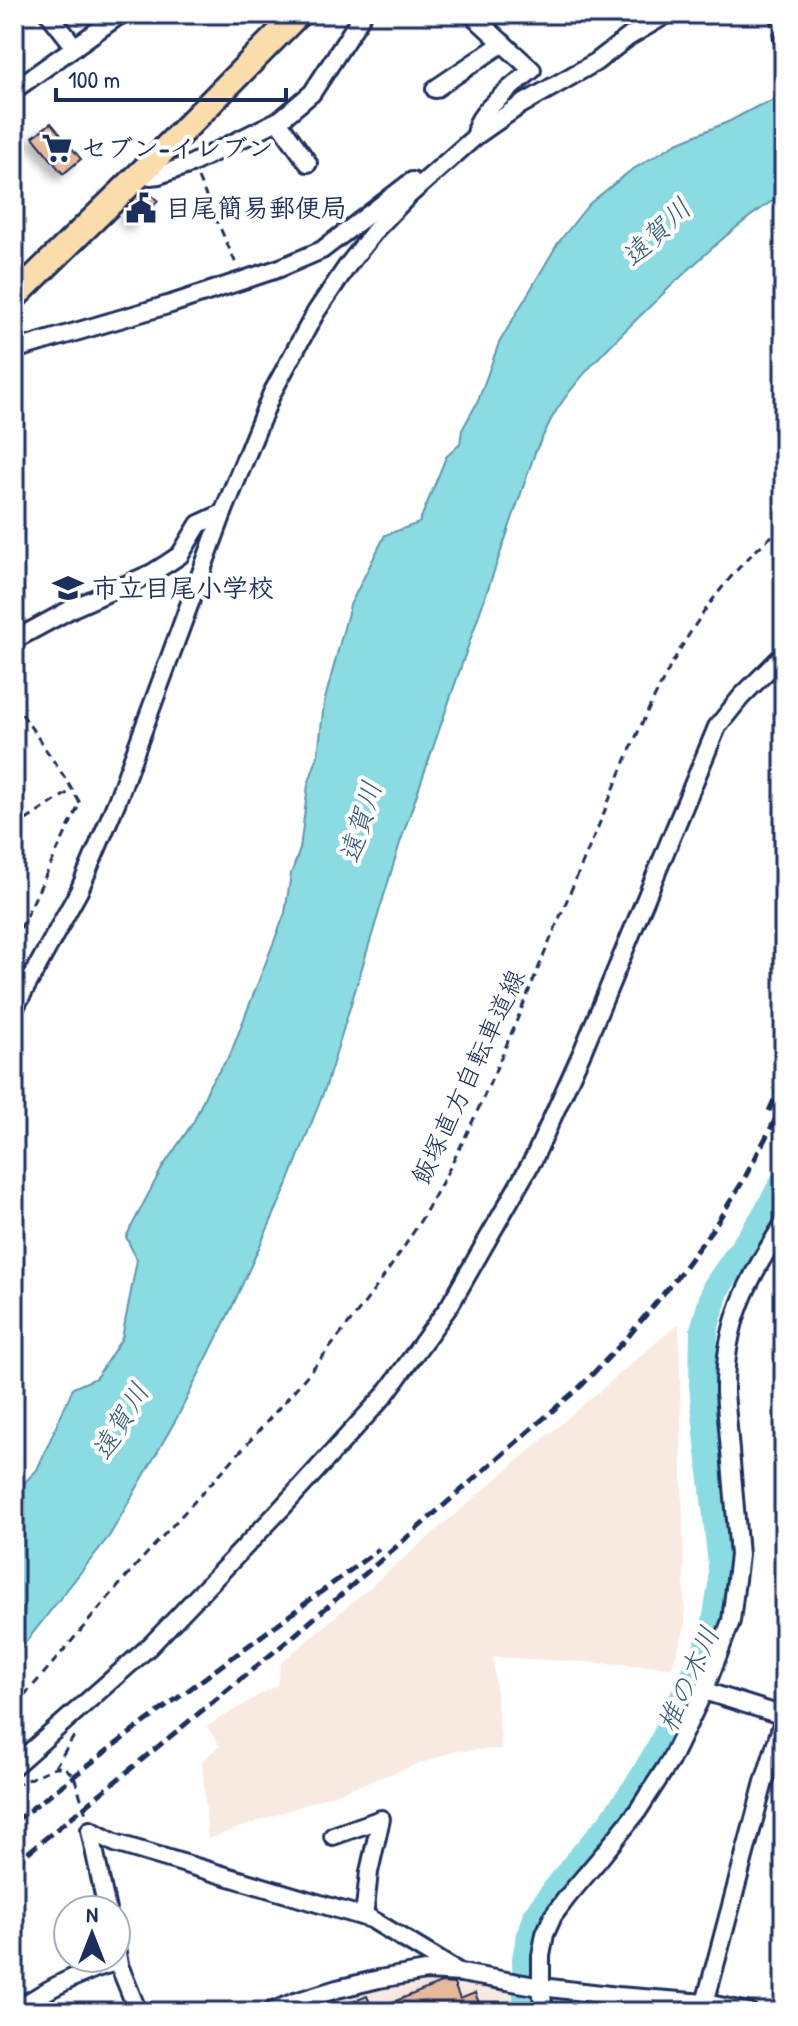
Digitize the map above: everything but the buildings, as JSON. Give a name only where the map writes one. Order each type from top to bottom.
[{"type":"highway","points":[[14,297],[298,14]]},
{"type":"street","points":[[49,14],[75,47]]},
{"type":"street","points":[[14,90],[121,14]]},
{"type":"street","points":[[143,171],[150,176],[159,175],[191,164],[278,121],[312,93],[363,14]]},
{"type":"street","points":[[471,14],[532,70],[485,114],[478,123],[476,136]]},
{"type":"street","points":[[14,1009],[79,891],[117,801],[223,513],[272,393],[316,312],[377,228],[476,136],[667,14]]},
{"type":"street","points":[[443,88],[503,43]]},
{"type":"street","points":[[278,121],[308,163]]},
{"type":"street","points":[[14,350],[280,268],[322,250],[410,181],[442,166]]},
{"type":"street","points":[[14,640],[73,608],[152,573],[180,555],[199,524],[223,513]]},
{"type":"street","points":[[14,1766],[150,1646],[280,1510],[384,1396],[450,1305],[534,1158],[595,1021],[717,727],[741,697],[784,654]]},
{"type":"street","points":[[544,2012],[541,1956],[545,1934],[553,1916],[637,1812],[670,1761],[704,1691],[731,1621],[739,1555],[724,1366],[738,1306],[756,1268],[784,1223]]},
{"type":"street","points":[[704,1691],[783,1725],[705,2003]]},
{"type":"street","points":[[333,1836],[381,1819],[369,1872],[364,1917]]},
{"type":"street","points":[[90,1830],[115,1843],[371,1919],[461,1973]]},
{"type":"street","points":[[90,1830],[104,1894]]},
{"type":"street","points":[[271,2012],[309,1997],[426,1971],[461,1973],[618,1996],[705,2003],[749,2012]]},
{"type":"street","points":[[14,2008],[35,2006],[59,1983],[77,1974]]},
{"type":"street","points":[[124,1974],[138,2012]]},
{"type":"path","points":[[191,164],[243,280]]},
{"type":"path","name":"飯塚直方自転車道線","points":[[14,1705],[306,1378],[410,1237],[453,1163],[478,1109],[631,747],[680,647],[723,585],[759,545],[784,526]]},
{"type":"path","points":[[14,702],[80,803],[14,942]]},
{"type":"path","points":[[14,828],[72,790]]},
{"type":"path","points":[[14,1786],[55,1767],[70,1770],[90,1830]]},
{"type":"shaded area","points":[[679,1323],[685,1627],[672,1667],[493,1657],[501,1749],[455,1751],[208,1839],[202,1760],[220,1746],[207,1726],[277,1685],[281,1663]]},
{"type":"shaded area","points":[[436,1977],[513,1990],[519,2012],[296,2012],[310,2005],[385,1985]]},
{"type":"water","name":"遠賀川","points":[[784,97],[784,194],[724,238],[607,349],[564,399],[536,450],[400,843],[326,1086],[286,1188],[179,1414],[110,1535],[14,1657],[14,1493],[37,1470],[73,1388],[96,1378],[122,1338],[137,1260],[126,1237],[162,1168],[194,1121],[210,1084],[230,1055],[285,913],[291,874],[300,849],[308,785],[318,755],[324,703],[350,605],[385,535],[419,523],[446,457],[460,444],[462,430],[478,401],[499,343],[558,243],[589,204],[630,171],[677,143]]},
{"type":"waterway","name":"椎の木川","points":[[531,2012],[526,1959],[537,1915],[640,1783],[661,1747],[714,1634],[722,1565],[703,1385],[704,1330],[716,1288],[763,1220],[784,1183]]},
{"type":"railway","points":[[771,14],[784,105]]},
{"type":"railway","points":[[769,1111],[784,1078]]},
{"type":"railway","points":[[14,1864],[296,1634],[582,1385],[627,1338],[716,1224],[743,1181],[784,1103]]},
{"type":"railway","points":[[14,1822],[379,1549]]},
{"type":"place","name":"セブン-イレブン","points":[[57,148]]},
{"type":"place","name":"目尾簡易郵便局","points":[[141,208]]},
{"type":"place","name":"市立目尾小学校","points":[[68,588]]}]
